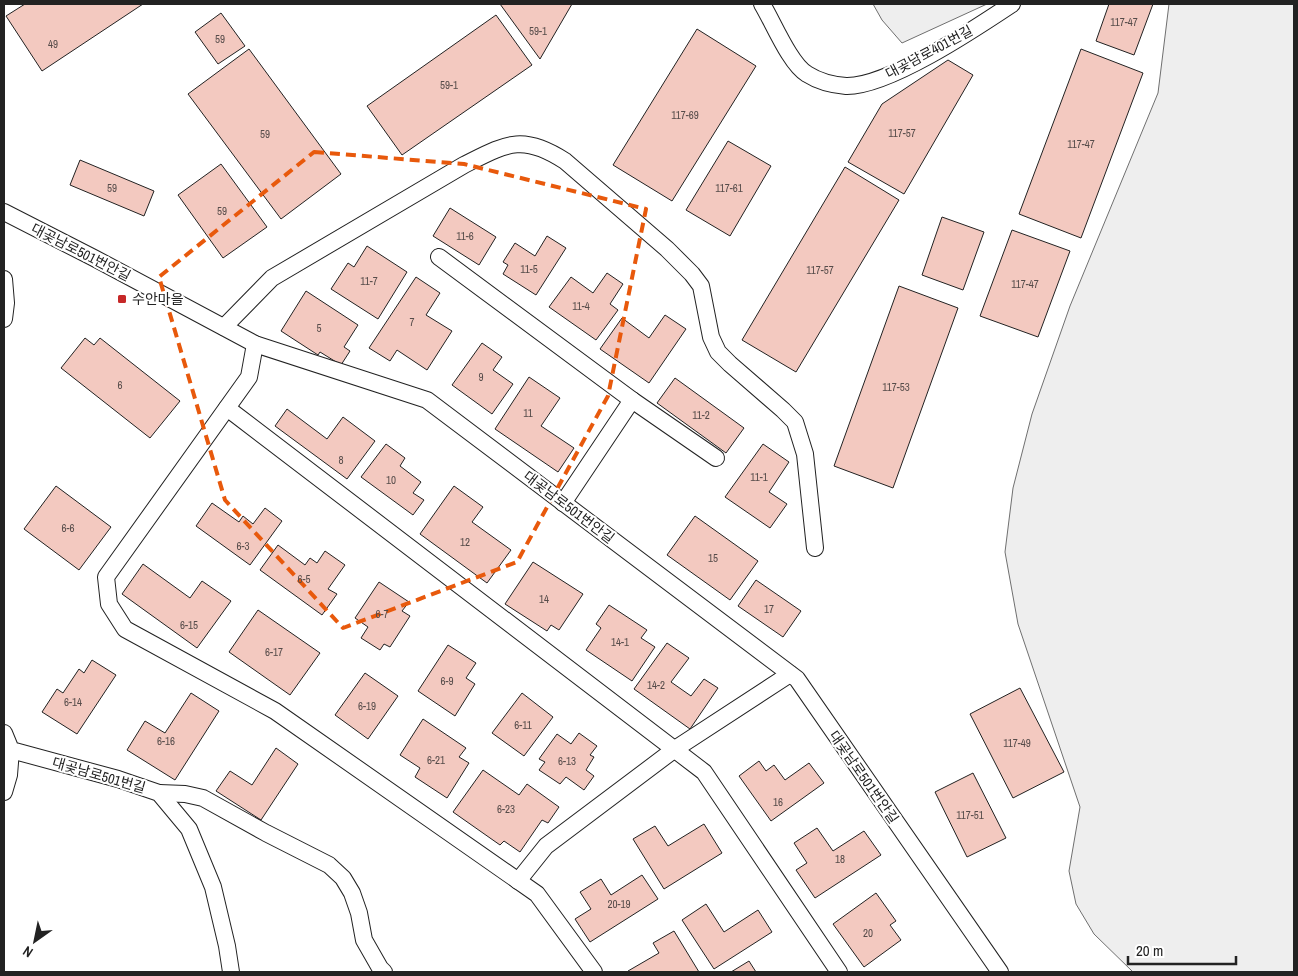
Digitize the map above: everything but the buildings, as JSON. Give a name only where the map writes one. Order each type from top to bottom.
[{"type":"lane","name":"대곶남로401번길","points":[[762,4],[789,53],[805,73],[826,83],[848,86],[876,81],[920,60],[1012,4]]},
{"type":"lane","points":[[224,327],[272,278],[464,165],[488,153],[519,143],[548,150],[565,161],[667,249],[692,274],[701,286],[711,337],[718,352],[795,422],[805,454],[815,548]]},
{"type":"lane","name":"대곶남로501번안길","points":[[4,212],[255,344],[427,400],[790,674],[797,680],[1000,972]]},
{"type":"lane","points":[[440,257],[632,400],[716,458]]},
{"type":"lane","points":[[4,280],[6,303],[4,319]]},
{"type":"lane","points":[[255,344],[249,377],[106,577],[109,604],[125,629],[275,711],[537,894],[594,972]]},
{"type":"lane","points":[[563,503],[632,400]]},
{"type":"lane","points":[[227,408],[704,772],[839,972]]},
{"type":"lane","points":[[518,881],[546,846],[675,749],[790,674]]},
{"type":"lane","points":[[4,733],[11,750],[9,775],[4,792]]},
{"type":"lane","name":"대곶남로501번길","points":[[11,750],[118,779],[159,793],[189,829],[214,887],[231,972]]},
{"type":"lane","points":[[159,793],[185,794],[203,798],[266,834],[329,865],[343,878],[352,893],[360,913],[364,940],[384,972]]},
{"type":"highlighted area","points":[[314,152],[464,164],[646,209],[608,396],[517,562],[343,628],[225,500],[159,277]]},
{"type":"shaded area","points":[[873,4],[987,4],[902,43],[882,20]]},
{"type":"shaded area","points":[[1169,4],[1294,4],[1294,972],[1133,972],[1094,934],[1076,904],[1069,871],[1080,807],[1018,624],[1005,552],[1013,488],[1032,414],[1070,306],[1158,93]]},
{"type":"place","name":"수안마을","points":[[122,299]]}]
